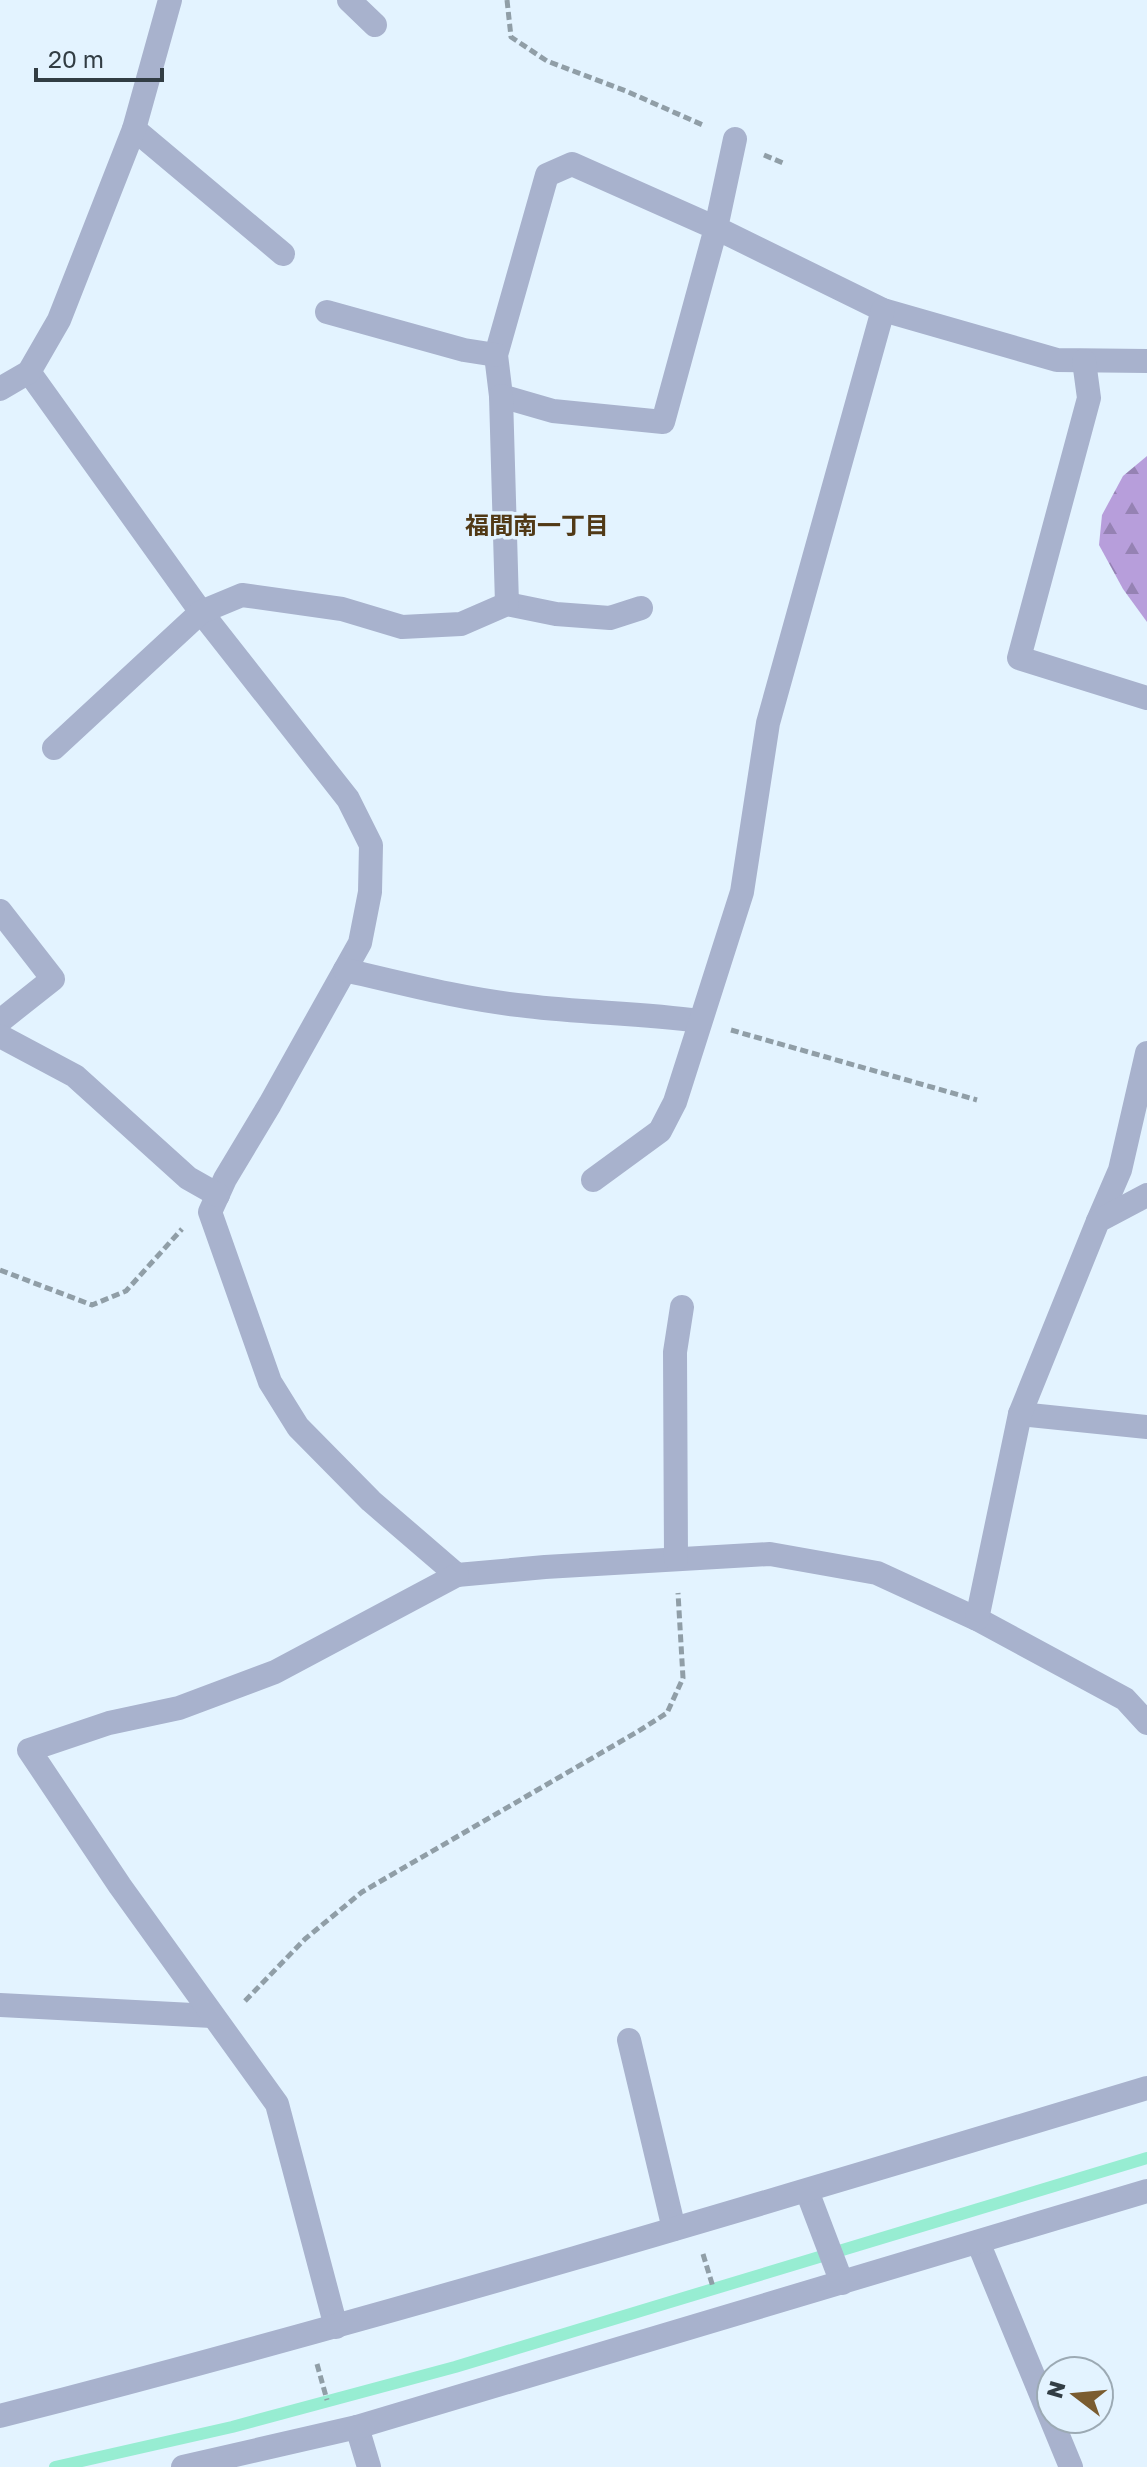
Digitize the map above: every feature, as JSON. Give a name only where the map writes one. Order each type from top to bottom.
[{"type":"street","points":[[0,389],[29,372],[59,320],[134,129],[170,0]]},
{"type":"street","points":[[349,0],[375,25]]},
{"type":"street","points":[[134,129],[283,254]]},
{"type":"street","points":[[501,396],[553,411],[663,422],[716,228],[735,139]]},
{"type":"street","points":[[507,604],[501,396],[496,355],[547,175],[572,164],[716,228],[883,310],[1057,360],[1147,361]]},
{"type":"street","points":[[593,1180],[660,1131],[675,1102],[742,892],[768,723],[883,310]]},
{"type":"street","points":[[327,312],[464,350],[496,355]]},
{"type":"street","points":[[1084,361],[1089,398],[1019,658],[1147,698]]},
{"type":"street","points":[[29,372],[201,612],[348,799],[371,845],[370,892],[360,943],[214,1204]]},
{"type":"street","points":[[54,748],[201,612],[242,595],[342,609],[402,627],[461,624],[507,604],[556,614],[610,618],[641,608]]},
{"type":"street","points":[[0,911],[53,979],[0,1021]]},
{"type":"street","points":[[345,970],[452,994],[526,1006],[658,1015],[699,1021]]},
{"type":"street","points":[[0,1036],[75,1076],[214,1204],[270,1382],[298,1427],[371,1501],[457,1575]]},
{"type":"street","points":[[977,1619],[1020,1414],[1120,1170],[1135,1151],[1147,1053]]},
{"type":"street","points":[[1098,1221],[1147,1195]]},
{"type":"street","points":[[676,1559],[675,1352],[682,1307]]},
{"type":"street","points":[[1020,1414],[1147,1427]]},
{"type":"street","points":[[336,2327],[277,2104],[112,1874],[29,1750],[109,1723],[179,1708],[275,1672],[457,1575],[770,1554],[877,1573],[977,1619],[1125,1699],[1147,1723]]},
{"type":"street","points":[[0,2005],[212,2016]]},
{"type":"street","points":[[629,2040],[674,2229]]},
{"type":"street","points":[[0,2416],[336,2327],[807,2191],[1147,2088]]},
{"type":"street","points":[[807,2191],[841,2281]]},
{"type":"street","points":[[183,2467],[357,2427],[1147,2191]]},
{"type":"street","points":[[978,2242],[1071,2467]]},
{"type":"street","points":[[357,2427],[369,2467]]},
{"type":"path","points":[[507,0],[511,37],[547,61],[626,91],[783,163]]},
{"type":"path","points":[[699,1021],[977,1100]]},
{"type":"path","points":[[0,1270],[92,1305],[126,1291],[189,1222],[214,1204]]},
{"type":"path","points":[[212,2016],[237,2009],[305,1939],[362,1892],[667,1713],[683,1678],[676,1559]]},
{"type":"green space","points":[[1147,456],[1147,622],[1123,589],[1099,545],[1102,515],[1123,476]]},
{"type":"waterway","points":[[55,2467],[232,2427],[455,2367],[1147,2158]]},
{"type":"district","name":"福間南一丁目","points":[[537,524]]}]
